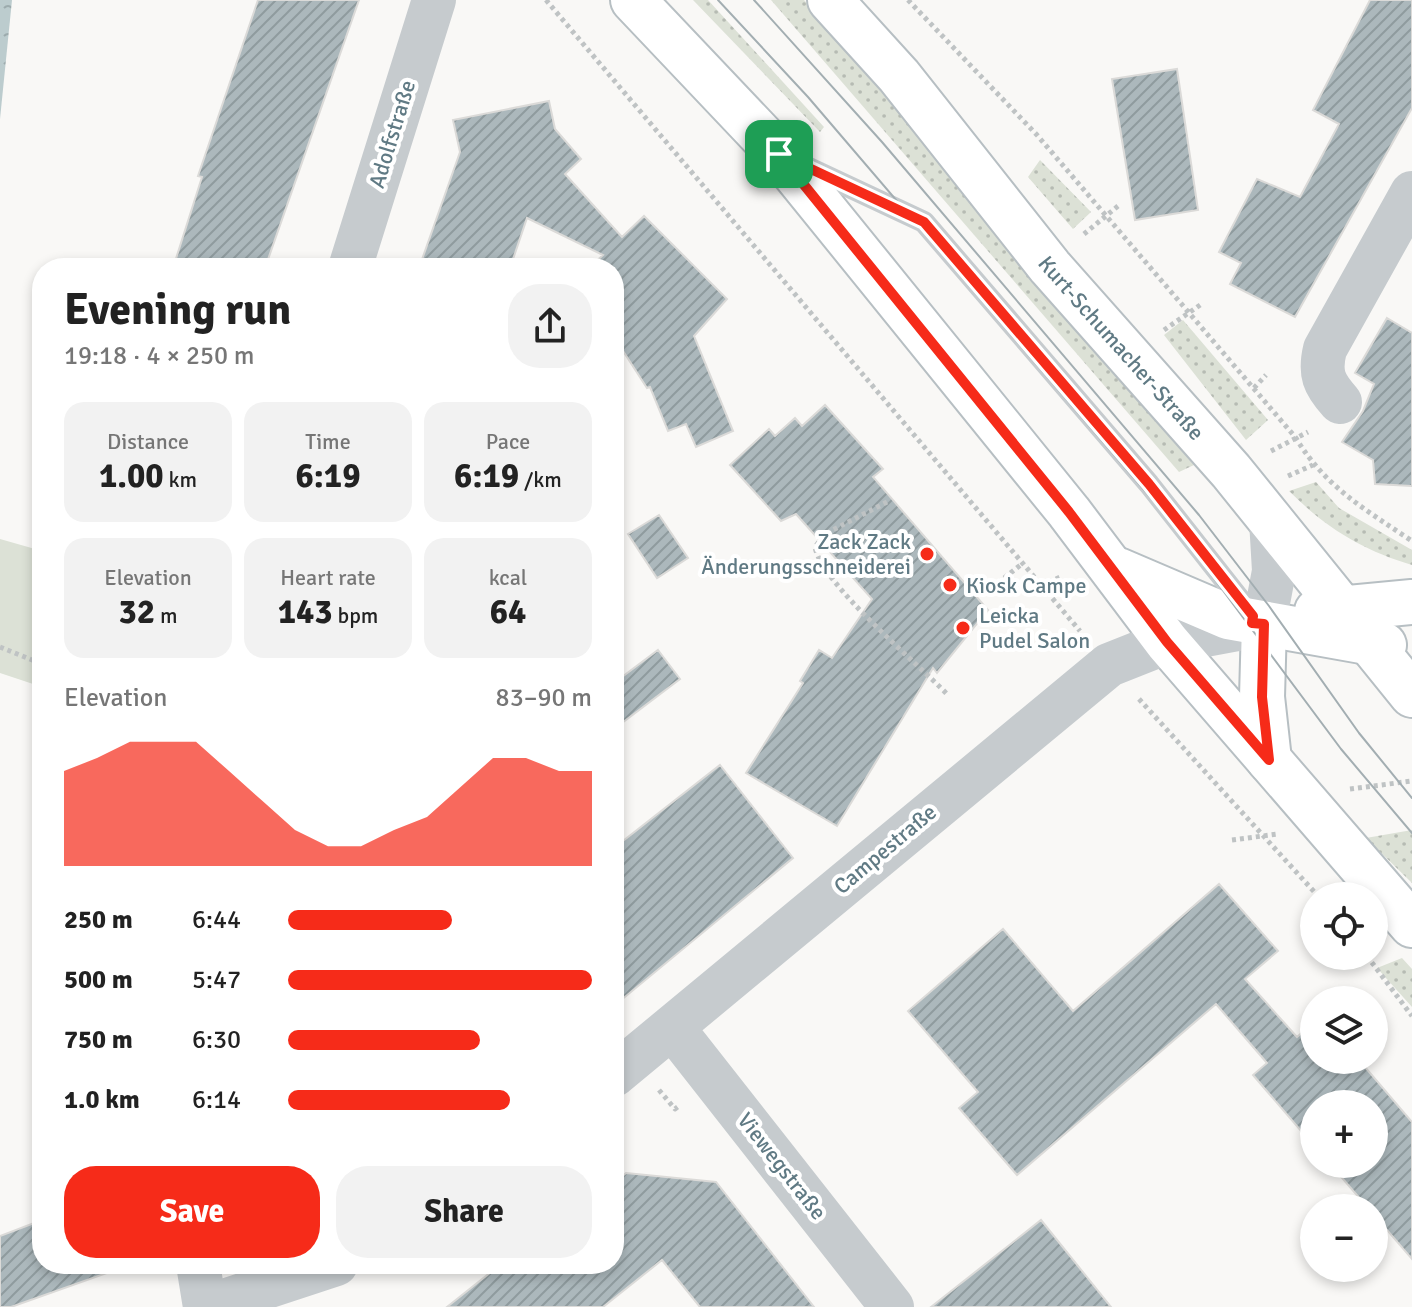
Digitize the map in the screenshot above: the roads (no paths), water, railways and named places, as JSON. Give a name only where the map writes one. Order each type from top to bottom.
[{"type":"main road","points":[[633,0],[779,154],[1112,567],[1167,642],[1412,925]]},
{"type":"main road","name":"Kurt-Schumacher-Straße","points":[[830,0],[899,76],[1050,267],[1271,520],[1340,607],[1391,646],[1412,695]]},
{"type":"main road","points":[[1112,567],[1206,609],[1256,625],[1391,646]]},
{"type":"main road","points":[[1256,625],[1340,607],[1412,602]]},
{"type":"main road","points":[[1256,625],[1262,697],[1259,749]]},
{"type":"street","name":"Adolfstraße","points":[[353,258],[434,0]]},
{"type":"street","points":[[1326,415],[1321,367],[1325,349],[1412,193]]},
{"type":"street","points":[[1256,625],[1274,571],[1271,520]]},
{"type":"street","name":"Campestraße","points":[[624,1067],[1082,684],[1109,665],[1167,642],[1256,625]]},
{"type":"street","name":"Viewegstraße","points":[[672,1027],[892,1307]]},
{"type":"street","points":[[200,1274],[205,1307],[306,1274]]},
{"type":"lane","points":[[779,154],[924,222],[1149,484],[1253,616],[1256,625]]},
{"type":"water","points":[[0,0],[12,0],[0,119]]},
{"type":"tram line","points":[[718,0],[808,97],[1175,526],[1341,749],[1412,833]]},
{"type":"tram line","points":[[754,0],[882,142],[1199,515],[1269,606],[1359,733],[1412,798]]},
{"type":"place","name":"Zack Zack Änderungsschneiderei","points":[[927,554]]},
{"type":"place","name":"Kiosk Campe","points":[[950,585]]},
{"type":"place","name":"Leicka Pudel Salon","points":[[963,628]]}]
